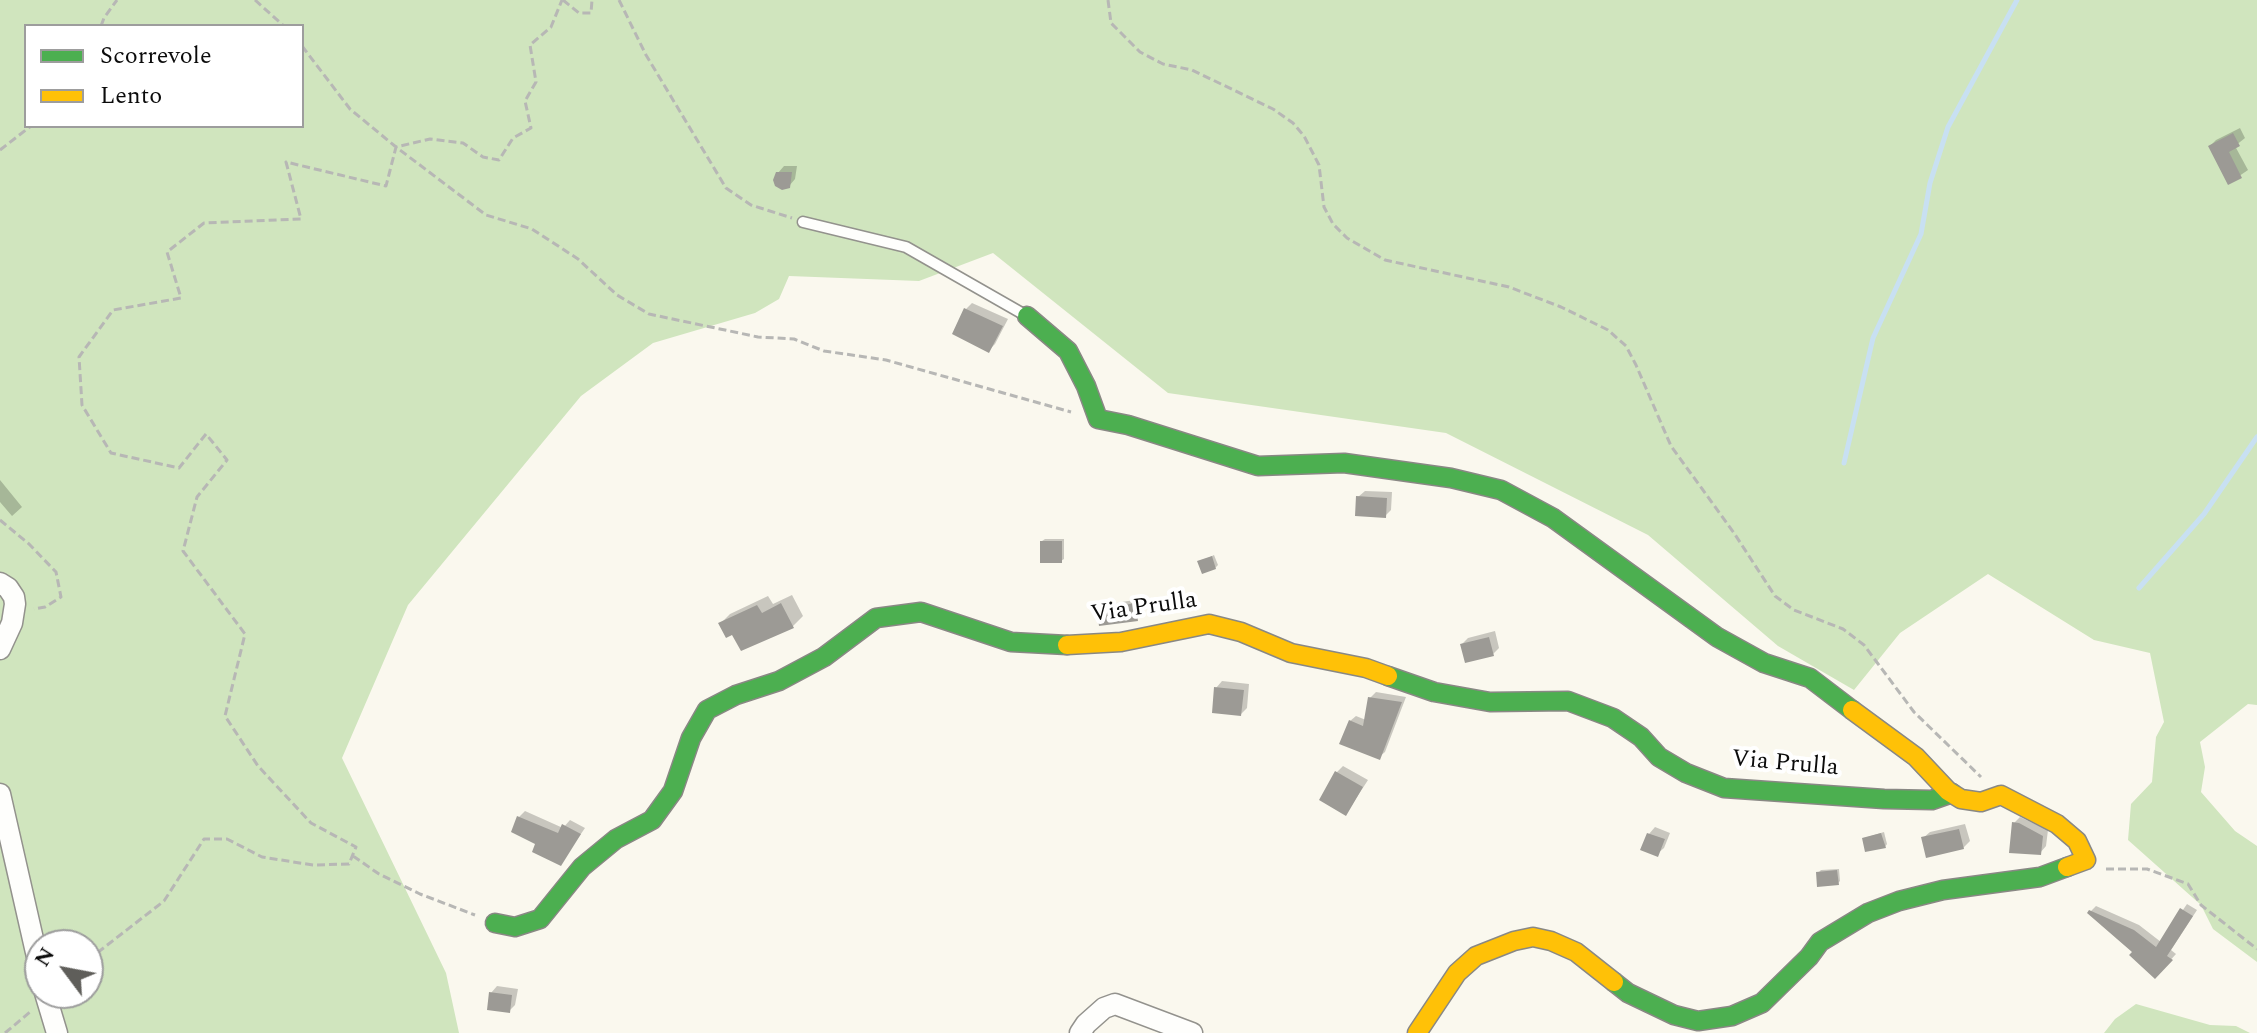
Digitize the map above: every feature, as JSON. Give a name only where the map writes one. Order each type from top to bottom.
[{"type":"street","points":[[1027,316],[1068,351],[1098,419],[1128,425],[1258,466],[1344,463],[1451,478],[1501,490],[1553,518],[1717,637],[1764,663],[1810,678],[1916,757],[1952,793]]},
{"type":"street","points":[[0,583],[14,597],[15,613],[0,649]]},
{"type":"street","name":"Via Prulla","points":[[495,923],[515,927],[540,919],[582,867],[616,839],[652,820],[673,791],[691,738],[707,710],[802,669],[824,657],[876,618],[921,612],[1011,642],[1056,645],[1121,642],[1209,624],[1241,632],[1291,653],[1366,668],[1434,692],[1490,702],[1568,701],[1613,718],[1641,737],[1659,757],[1686,773],[1724,788],[1884,799],[1932,800],[1952,793],[1961,799],[1981,802],[2001,795]]},
{"type":"street","points":[[0,794],[31,929]]},
{"type":"street","points":[[1417,1033],[1457,973],[1476,956],[1514,941],[1533,937],[1551,941],[1576,952],[1628,993],[1674,1015],[1698,1021],[1732,1016],[1762,1003],[1820,942],[1868,913],[1943,890],[2040,877],[2086,860],[2077,841],[2057,824],[2001,795]]},
{"type":"street","points":[[1080,1033],[1104,1008],[1115,1004],[1192,1033]]},
{"type":"street","points":[[50,1009],[57,1033]]},
{"type":"lane","points":[[803,222],[906,247],[1027,316]]},
{"type":"path","points":[[102,24],[117,0]]},
{"type":"path","points":[[255,0],[282,24]]},
{"type":"path","points":[[396,147],[430,139],[463,143],[483,157],[499,160],[513,138],[531,128],[525,101],[536,82],[530,45],[551,27],[563,0],[579,13],[591,13],[592,0]]},
{"type":"path","points":[[619,0],[646,55],[726,188],[751,205],[803,222]]},
{"type":"path","points":[[1108,0],[1111,23],[1140,52],[1163,64],[1192,70],[1273,109],[1293,123],[1304,136],[1319,165],[1324,207],[1333,224],[1347,238],[1385,260],[1509,287],[1561,307],[1608,330],[1626,346],[1671,446],[1775,596],[1794,610],[1843,629],[1864,645],[1914,712],[2001,795]]},
{"type":"path","points":[[304,49],[350,109],[396,147],[486,215],[532,229],[578,259],[617,295],[649,314],[758,337],[794,339],[824,351],[886,360],[1098,419]]},
{"type":"path","points":[[0,150],[28,128]]},
{"type":"path","points":[[104,948],[164,901],[204,839],[227,839],[262,857],[313,865],[349,864],[356,847],[311,823],[258,766],[225,716],[245,634],[183,551],[197,497],[227,460],[206,434],[179,468],[111,453],[82,405],[79,357],[113,310],[181,298],[167,252],[204,223],[301,219],[286,162],[386,186],[396,147]]},
{"type":"path","points":[[0,520],[56,572],[61,597],[45,607],[15,613]]},
{"type":"path","points":[[353,856],[379,874],[420,894],[495,923]]},
{"type":"path","points":[[2086,860],[2107,869],[2147,869],[2188,884],[2201,905],[2257,949]]},
{"type":"path","points":[[5,1033],[31,1009]]},
{"type":"green space","points":[[0,0],[2257,0],[2257,705],[2248,704],[2200,742],[2205,767],[2201,792],[2235,831],[2257,846],[2257,962],[2213,929],[2201,905],[2128,840],[2131,804],[2152,782],[2156,737],[2164,722],[2150,653],[2094,640],[1988,574],[1900,633],[1854,690],[1778,646],[1648,535],[1446,433],[1168,393],[993,253],[919,281],[789,276],[779,299],[755,313],[653,343],[581,396],[408,605],[342,758],[446,973],[459,1033],[0,1033]]},
{"type":"green space","points":[[2136,1004],[2210,1025],[2236,1026],[2250,1033],[2104,1033],[2115,1019]]},
{"type":"building","points":[[2233,133],[2240,146],[2229,152],[2242,178],[2228,185],[2208,146]]},
{"type":"building","points":[[776,172],[792,172],[790,188],[782,190],[775,186],[773,180]]},
{"type":"building","points":[[964,308],[1003,326],[989,353],[952,334]]},
{"type":"building","points":[[1356,496],[1387,498],[1386,518],[1355,516]]},
{"type":"building","points":[[1040,541],[1062,541],[1062,563],[1040,563]]},
{"type":"building","points":[[1212,556],[1216,569],[1202,574],[1197,561]]},
{"type":"building","points":[[781,603],[794,628],[741,651],[732,635],[726,638],[718,623],[757,605],[762,613]]},
{"type":"building","points":[[1135,603],[1138,621],[1099,626],[1097,610]]},
{"type":"building","points":[[1489,637],[1494,656],[1465,663],[1460,644]]},
{"type":"building","points":[[1214,687],[1244,690],[1241,716],[1212,713]]},
{"type":"building","points":[[1368,697],[1402,702],[1380,760],[1339,744],[1349,720],[1363,726]]},
{"type":"building","points":[[1335,771],[1363,787],[1346,816],[1319,800]]},
{"type":"building","points":[[517,816],[558,833],[562,824],[581,834],[561,866],[532,852],[535,844],[511,832]]},
{"type":"building","points":[[2012,822],[2043,836],[2041,855],[2009,853]]},
{"type":"building","points":[[1959,829],[1964,849],[1926,858],[1921,837]]},
{"type":"building","points":[[1647,833],[1665,839],[1658,857],[1640,850]]},
{"type":"building","points":[[1881,833],[1886,848],[1865,852],[1862,838]]},
{"type":"building","points":[[1837,870],[1839,885],[1817,887],[1816,872]]},
{"type":"building","points":[[2180,908],[2193,916],[2167,956],[2173,960],[2155,979],[2129,955],[2132,952],[2087,913],[2089,910],[2134,930],[2156,947]]},
{"type":"building","points":[[489,992],[512,995],[510,1013],[487,1010]]},
{"type":"waterway","points":[[1844,463],[1873,338],[1921,234],[1930,183],[1948,127],[2017,0]]},
{"type":"waterway","points":[[2139,588],[2204,514],[2257,437]]},
{"type":"traffic: fast","points":[[1027,316],[1068,351],[1098,419],[1128,425],[1258,466],[1344,463],[1451,478],[1501,490],[1553,518],[1717,637],[1764,663],[1810,678],[1852,710]]},
{"type":"traffic: fast","points":[[495,923],[515,927],[540,919],[582,867],[616,839],[652,820],[673,791],[691,738],[707,710],[736,695],[779,681],[824,657],[876,618],[921,612],[1011,642],[1067,645]]},
{"type":"traffic: fast","points":[[1388,676],[1434,692],[1490,702],[1568,701],[1613,718],[1641,737],[1659,757],[1686,773],[1724,788],[1884,799],[1932,800],[1952,793]]},
{"type":"traffic: fast","points":[[1614,982],[1628,993],[1674,1015],[1698,1021],[1732,1016],[1762,1003],[1820,942],[1868,913],[1943,890],[2040,877],[2067,867]]},
{"type":"traffic: slow","points":[[1067,645],[1121,642],[1209,624],[1241,632],[1291,653],[1366,668],[1388,676]]},
{"type":"traffic: slow","points":[[1852,710],[1916,757],[1948,791],[1961,799],[1981,802],[2001,795],[2057,824],[2077,841],[2086,860],[2067,867]]},
{"type":"traffic: slow","points":[[1417,1033],[1457,973],[1476,956],[1514,941],[1533,937],[1551,941],[1576,952],[1614,982]]}]
